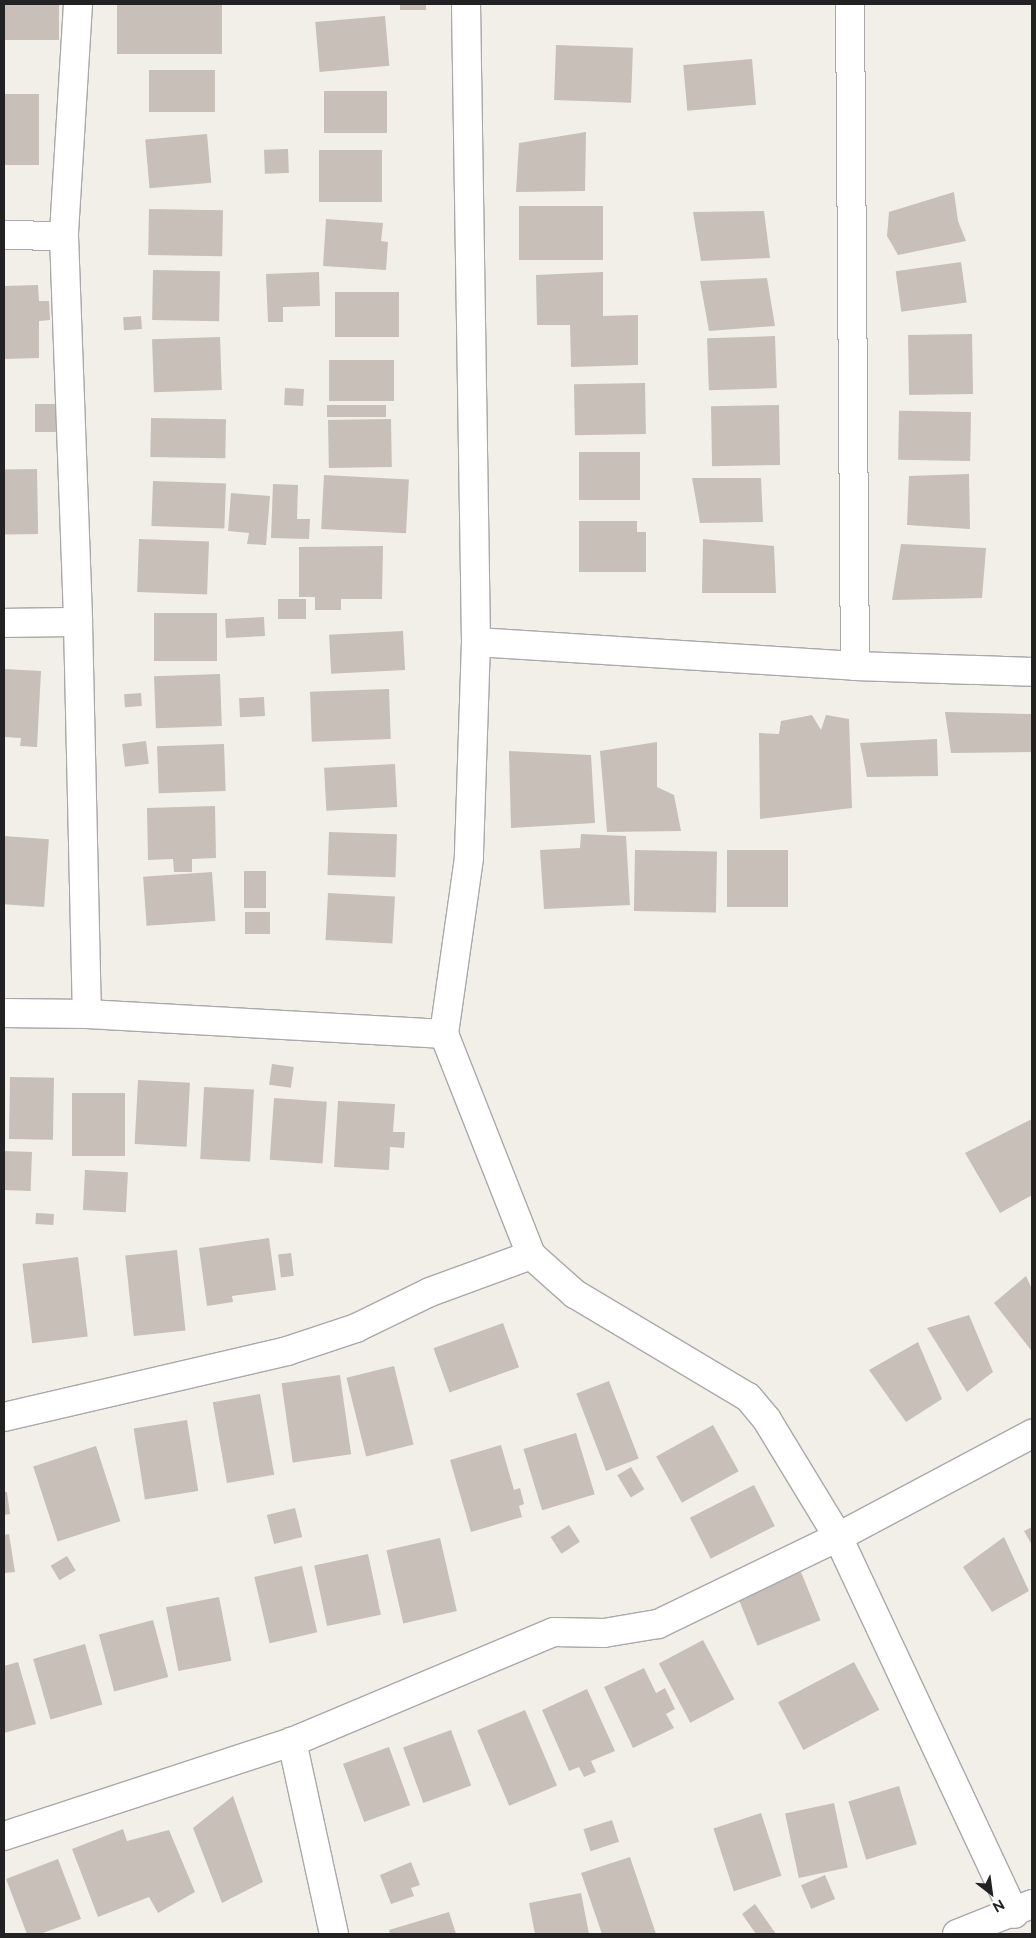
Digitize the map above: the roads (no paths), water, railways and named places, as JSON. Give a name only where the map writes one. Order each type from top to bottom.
[{"type":"street","points":[[78,4],[64,236],[78,622],[86,1014]]},
{"type":"street","points":[[466,4],[476,642],[469,858],[444,1034],[532,1255],[575,1294],[748,1397],[767,1420],[838,1537],[1024,1909],[957,1934]]},
{"type":"street","points":[[850,4],[855,666]]},
{"type":"street","points":[[4,235],[64,236]]},
{"type":"street","points":[[4,623],[78,622]]},
{"type":"street","points":[[476,642],[855,666],[1032,672]]},
{"type":"street","points":[[4,1013],[86,1014],[444,1034]]},
{"type":"street","points":[[4,1417],[287,1351],[356,1328],[430,1292],[532,1255]]},
{"type":"street","points":[[4,1836],[292,1742],[554,1632],[604,1632],[658,1624],[838,1537],[1032,1434]]},
{"type":"street","points":[[292,1742],[334,1934]]}]
